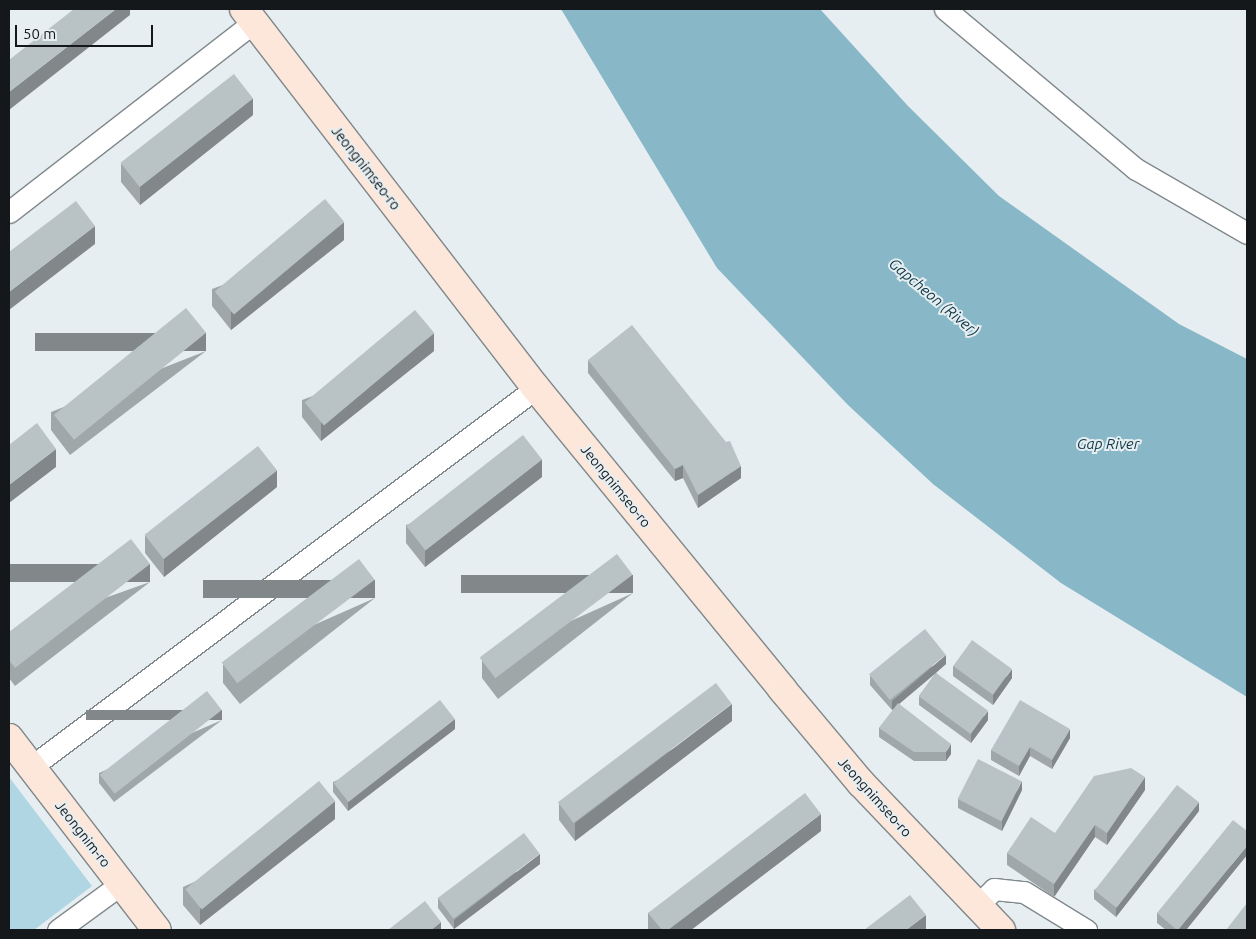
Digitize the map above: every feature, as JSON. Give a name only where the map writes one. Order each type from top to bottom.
[{"type":"main road","name":"Jeongnimseo-ro","points":[[249,16],[536,388],[855,776],[1001,930]]},
{"type":"main road","name":"Jeongnim-ro","points":[[9,738],[157,930]]},
{"type":"street","points":[[945,9],[1136,169],[1247,233]]},
{"type":"street","name":"Jeongnimseo-ro","points":[[9,212],[249,16]]},
{"type":"street","points":[[31,767],[536,388]]},
{"type":"street","points":[[58,930],[121,884]]},
{"type":"street","points":[[977,906],[994,889],[1024,892],[1086,930]]},
{"type":"shaded area","points":[[9,777],[92,886],[34,930],[9,930]]},
{"type":"water","name":"Gap River","points":[[561,9],[820,9],[908,106],[999,196],[1179,324],[1247,359],[1247,697],[1061,583],[933,484],[848,405],[717,268]]},
{"type":"building","points":[[74,9],[116,9],[9,92],[9,60]]},
{"type":"building","points":[[234,74],[253,98],[140,187],[121,163]]},
{"type":"building","points":[[325,199],[344,222],[234,315],[215,292]]},
{"type":"building","points":[[76,201],[95,226],[9,292],[9,252]]},
{"type":"building","points":[[186,308],[206,333],[74,440],[54,415]]},
{"type":"building","points":[[415,310],[434,333],[324,426],[305,403]]},
{"type":"building","points":[[632,325],[726,442],[730,441],[741,466],[698,495],[683,465],[675,469],[588,360]]},
{"type":"building","points":[[37,423],[56,449],[9,485],[9,445]]},
{"type":"building","points":[[523,435],[542,459],[425,551],[406,526]]},
{"type":"building","points":[[258,446],[277,470],[164,559],[145,535]]},
{"type":"building","points":[[131,539],[150,564],[15,668],[9,660],[9,632]]},
{"type":"building","points":[[617,554],[633,575],[495,678],[480,658]]},
{"type":"building","points":[[359,559],[375,580],[237,683],[222,663]]},
{"type":"building","points":[[925,629],[946,655],[890,700],[869,674]]},
{"type":"building","points":[[972,640],[1012,669],[993,695],[953,666]]},
{"type":"building","points":[[936,673],[988,711],[971,734],[919,696]]},
{"type":"building","points":[[716,683],[732,704],[574,823],[558,802]]},
{"type":"building","points":[[207,691],[222,710],[115,794],[100,775]]},
{"type":"building","points":[[440,700],[455,719],[348,802],[334,783]]},
{"type":"building","points":[[1020,700],[1070,729],[1052,760],[1030,747],[1019,766],[991,750]]},
{"type":"building","points":[[898,703],[951,744],[946,752],[914,752],[879,728]]},
{"type":"building","points":[[978,759],[1022,781],[1001,821],[958,799]]},
{"type":"building","points":[[1131,768],[1145,777],[1107,833],[1095,825],[1054,884],[1007,853],[1031,817],[1055,833],[1094,776]]},
{"type":"building","points":[[319,781],[335,801],[202,909],[185,889]]},
{"type":"building","points":[[1177,785],[1199,802],[1117,908],[1095,891]]},
{"type":"building","points":[[805,793],[821,814],[668,930],[662,930],[648,913]]},
{"type":"building","points":[[1233,820],[1247,831],[1247,846],[1177,930],[1157,913]]},
{"type":"building","points":[[524,833],[540,854],[453,919],[438,898]]},
{"type":"building","points":[[910,895],[926,915],[906,930],[864,930]]},
{"type":"building","points":[[425,901],[441,922],[431,930],[388,930]]},
{"type":"building","points":[[1247,903],[1247,930],[1226,930]]},
{"type":"water label","name":"Gapcheon (River)","points":[[934,297]]}]
